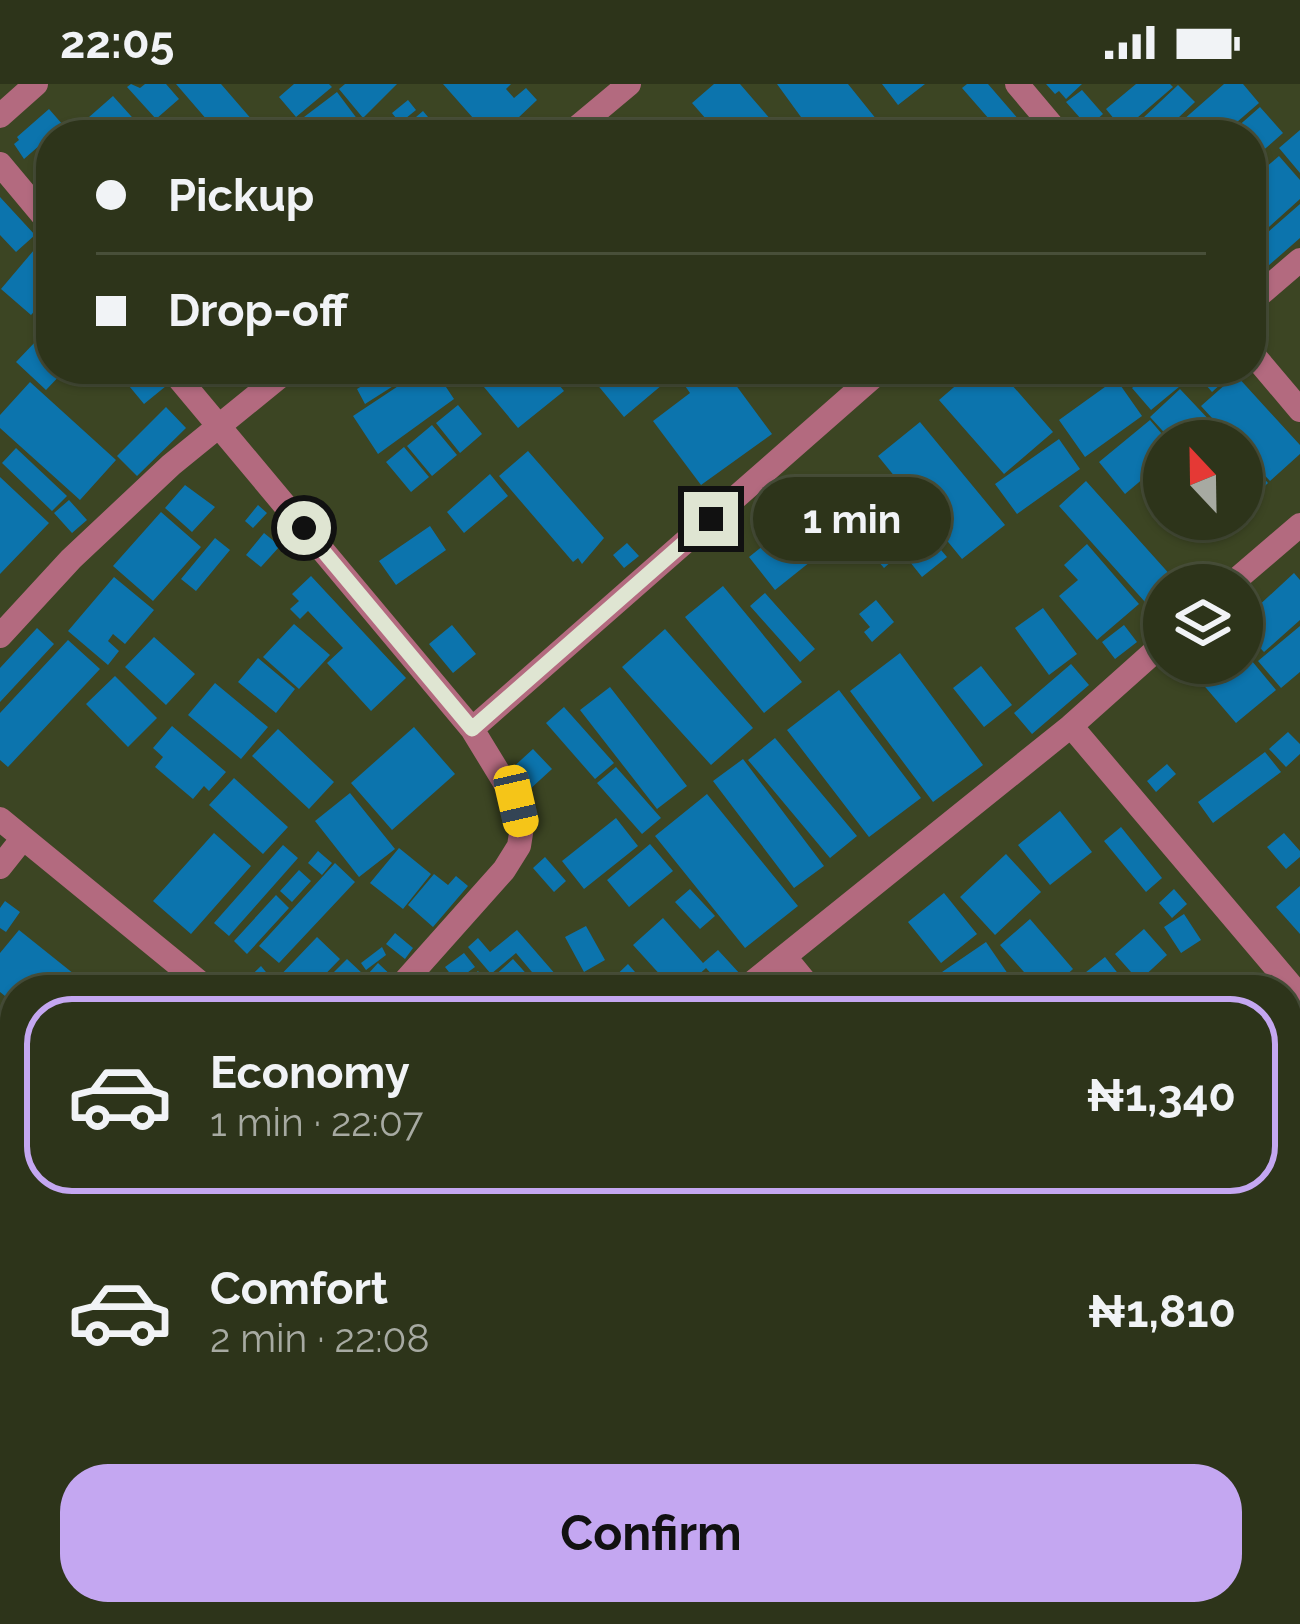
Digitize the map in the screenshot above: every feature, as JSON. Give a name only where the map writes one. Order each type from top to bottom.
[{"type":"street","points":[[0,116],[36,84]]},
{"type":"street","points":[[586,120],[629,84]]},
{"type":"street","points":[[1017,84],[1047,120]]},
{"type":"street","points":[[0,164],[36,207]]},
{"type":"street","points":[[1266,289],[1300,260]]},
{"type":"street","points":[[1266,370],[1300,410]]},
{"type":"street","points":[[183,384],[472,729],[516,801],[522,826],[519,846],[504,870],[410,975]]},
{"type":"street","points":[[0,636],[171,465],[272,384]]},
{"type":"street","points":[[472,729],[865,384]]},
{"type":"street","points":[[1255,564],[1300,525]]},
{"type":"street","points":[[762,975],[1071,726],[1143,662]]},
{"type":"street","points":[[1071,726],[1282,975]]},
{"type":"street","points":[[0,819],[191,975]]},
{"type":"street","points":[[0,867],[23,838]]},
{"type":"street","points":[[785,956],[800,975]]},
{"type":"building","points":[[166,84],[179,99],[156,119],[127,87],[140,88]]},
{"type":"building","points":[[176,84],[221,84],[252,120],[207,120]]},
{"type":"building","points":[[294,84],[332,87],[296,117],[279,97]]},
{"type":"building","points":[[345,84],[397,84],[363,118],[339,89]]},
{"type":"building","points":[[443,84],[511,84],[506,89],[514,98],[526,88],[537,100],[516,120],[475,120]]},
{"type":"building","points":[[714,84],[740,84],[771,120],[707,120],[692,103]]},
{"type":"building","points":[[777,84],[848,84],[877,120],[803,120]]},
{"type":"building","points":[[882,84],[925,84],[898,105]]},
{"type":"building","points":[[988,84],[1019,120],[990,120],[962,88]]},
{"type":"building","points":[[1046,84],[1082,84],[1066,99]]},
{"type":"building","points":[[1136,84],[1173,87],[1135,120],[1115,120],[1106,109]]},
{"type":"building","points":[[1224,84],[1243,84],[1259,103],[1239,120],[1183,120]]},
{"type":"building","points":[[1178,85],[1195,102],[1176,120],[1141,120]]},
{"type":"building","points":[[1082,90],[1103,114],[1096,120],[1082,120],[1066,102]]},
{"type":"building","points":[[337,92],[358,120],[306,120],[304,117]]},
{"type":"building","points":[[113,96],[135,120],[86,120]]},
{"type":"building","points":[[408,100],[416,110],[404,120],[392,113]]},
{"type":"building","points":[[1260,107],[1283,133],[1266,148],[1266,120],[1245,120]]},
{"type":"building","points":[[49,109],[59,120],[36,120]]},
{"type":"building","points":[[36,120],[36,149],[24,159],[14,144]]},
{"type":"building","points":[[1300,130],[1300,173],[1279,148]]},
{"type":"building","points":[[1279,156],[1300,180],[1300,199],[1266,230],[1266,167]]},
{"type":"building","points":[[0,197],[35,235],[16,252],[0,235]]},
{"type":"building","points":[[1300,204],[1300,238],[1266,268],[1266,234]]},
{"type":"building","points":[[36,252],[36,310],[31,315],[1,289]]},
{"type":"building","points":[[36,341],[36,381],[16,362]]},
{"type":"building","points":[[30,382],[116,460],[80,500],[0,428],[0,415]]},
{"type":"building","points":[[127,384],[164,384],[166,386],[144,404]]},
{"type":"building","points":[[365,384],[396,384],[365,404],[357,389]]},
{"type":"building","points":[[401,384],[444,384],[454,399],[378,454],[353,416]]},
{"type":"building","points":[[481,384],[558,384],[564,391],[518,428]]},
{"type":"building","points":[[597,384],[663,384],[624,417]]},
{"type":"building","points":[[684,384],[735,384],[772,434],[701,485],[653,421],[690,393]]},
{"type":"building","points":[[958,384],[1011,384],[1053,432],[1004,474],[939,400]]},
{"type":"building","points":[[1109,384],[1120,384],[1142,416],[1085,457],[1059,420]]},
{"type":"building","points":[[1137,384],[1183,384],[1151,410],[1132,388]]},
{"type":"building","points":[[1226,384],[1244,384],[1300,445],[1300,454],[1270,481],[1263,474],[1263,420],[1214,420],[1201,406]]},
{"type":"building","points":[[1180,389],[1209,420],[1153,420],[1150,417]]},
{"type":"building","points":[[458,405],[482,434],[460,453],[436,423]]},
{"type":"building","points":[[166,407],[186,428],[137,476],[117,456]]},
{"type":"building","points":[[920,422],[1005,525],[962,559],[878,456]]},
{"type":"building","points":[[432,425],[457,455],[432,476],[407,446]]},
{"type":"building","points":[[1143,426],[1143,479],[1125,494],[1099,462]]},
{"type":"building","points":[[1059,439],[1080,469],[1017,514],[995,484]]},
{"type":"building","points":[[404,447],[429,477],[411,492],[386,462]]},
{"type":"building","points":[[16,448],[67,496],[52,511],[2,463]]},
{"type":"building","points":[[528,451],[604,538],[582,564],[578,558],[573,562],[499,476]]},
{"type":"building","points":[[490,474],[508,496],[464,533],[447,512]]},
{"type":"building","points":[[0,477],[49,523],[0,574]]},
{"type":"building","points":[[1086,481],[1160,564],[1143,564],[1143,600],[1059,506]]},
{"type":"building","points":[[185,485],[215,507],[192,532],[165,508]]},
{"type":"building","points":[[69,500],[87,520],[72,533],[54,513]]},
{"type":"building","points":[[902,504],[947,557],[922,577],[902,552],[884,568],[860,540]]},
{"type":"building","points":[[258,505],[267,513],[253,528],[245,521]]},
{"type":"building","points":[[161,512],[201,547],[153,601],[113,566]]},
{"type":"building","points":[[794,521],[820,554],[775,590],[749,557]]},
{"type":"building","points":[[430,526],[446,550],[396,585],[379,561]]},
{"type":"building","points":[[264,533],[280,546],[261,567],[246,555]]},
{"type":"building","points":[[215,538],[230,550],[196,591],[181,579]]},
{"type":"building","points":[[627,543],[639,556],[624,568],[613,555]]},
{"type":"building","points":[[1087,544],[1139,604],[1097,640],[1059,596],[1078,580],[1064,565]]},
{"type":"building","points":[[1294,573],[1300,580],[1300,620],[1264,652],[1263,651],[1263,602]]},
{"type":"building","points":[[311,576],[406,678],[371,711],[327,663],[343,648],[308,611],[300,619],[290,609],[299,601],[292,594]]},
{"type":"building","points":[[114,577],[154,610],[125,644],[113,634],[108,641],[119,651],[108,665],[68,631]]},
{"type":"building","points":[[723,586],[802,682],[764,713],[685,617]]},
{"type":"building","points":[[765,593],[815,649],[800,662],[750,606]]},
{"type":"building","points":[[876,600],[894,622],[872,642],[864,632],[870,627],[859,614]]},
{"type":"building","points":[[1043,608],[1077,654],[1049,675],[1015,628]]},
{"type":"building","points":[[294,624],[330,655],[299,689],[263,657]]},
{"type":"building","points":[[452,625],[476,654],[453,673],[429,644]]},
{"type":"building","points":[[1124,625],[1137,642],[1115,659],[1102,642]]},
{"type":"building","points":[[1300,626],[1300,672],[1281,688],[1263,667],[1263,657]]},
{"type":"building","points":[[37,628],[54,644],[0,702],[0,668]]},
{"type":"building","points":[[665,629],[753,728],[711,765],[622,667]]},
{"type":"building","points":[[154,637],[195,674],[166,705],[125,667]]},
{"type":"building","points":[[68,640],[100,669],[8,767],[0,760],[0,713]]},
{"type":"building","points":[[900,653],[983,765],[933,802],[850,691]]},
{"type":"building","points":[[258,658],[295,689],[276,713],[238,682]]},
{"type":"building","points":[[1071,664],[1089,685],[1032,734],[1014,713]]},
{"type":"building","points":[[981,666],[1012,705],[984,727],[953,688]]},
{"type":"building","points":[[1263,674],[1276,690],[1236,723],[1203,684],[1263,684]]},
{"type":"building","points":[[115,676],[157,718],[128,747],[86,704]]},
{"type":"building","points":[[215,683],[268,727],[241,759],[188,715]]},
{"type":"building","points":[[610,687],[687,786],[657,809],[580,710]]},
{"type":"building","points":[[839,690],[921,798],[869,837],[787,730]]},
{"type":"building","points":[[564,707],[614,763],[595,779],[546,723]]},
{"type":"building","points":[[172,726],[226,772],[209,791],[204,786],[193,799],[155,767],[163,757],[153,748]]},
{"type":"building","points":[[414,727],[455,774],[392,830],[351,783]]},
{"type":"building","points":[[278,729],[334,782],[309,809],[252,756]]},
{"type":"building","points":[[1288,732],[1300,744],[1300,754],[1286,767],[1269,749]]},
{"type":"building","points":[[775,738],[857,836],[830,858],[748,760]]},
{"type":"building","points":[[533,749],[552,769],[529,790],[510,770]]},
{"type":"building","points":[[1265,752],[1281,772],[1213,823],[1198,802]]},
{"type":"building","points":[[743,759],[824,866],[794,888],[713,781]]},
{"type":"building","points":[[1167,764],[1176,774],[1156,792],[1147,781]]},
{"type":"building","points":[[616,767],[661,818],[642,834],[597,783]]},
{"type":"building","points":[[234,778],[288,827],[263,854],[209,805]]},
{"type":"building","points":[[350,793],[395,849],[359,877],[315,821]]},
{"type":"building","points":[[707,794],[798,906],[745,948],[655,836]]},
{"type":"building","points":[[1060,811],[1092,852],[1050,885],[1018,845]]},
{"type":"building","points":[[616,818],[638,846],[584,889],[562,861]]},
{"type":"building","points":[[1121,827],[1162,878],[1146,892],[1104,841]]},
{"type":"building","points":[[214,833],[251,866],[191,934],[153,901]]},
{"type":"building","points":[[1284,833],[1300,851],[1300,857],[1286,869],[1267,847]]},
{"type":"building","points":[[650,844],[673,871],[629,907],[607,880]]},
{"type":"building","points":[[283,845],[298,858],[229,936],[214,923]]},
{"type":"building","points":[[399,848],[431,874],[403,909],[370,883]]},
{"type":"building","points":[[318,851],[332,863],[322,875],[308,863]]},
{"type":"building","points":[[1006,854],[1041,892],[995,935],[960,897]]},
{"type":"building","points":[[545,857],[566,881],[554,892],[533,868]]},
{"type":"building","points":[[335,863],[355,882],[279,963],[259,946]]},
{"type":"building","points":[[299,870],[311,881],[292,902],[280,891]]},
{"type":"building","points":[[434,874],[448,885],[456,876],[468,886],[433,927],[408,905]]},
{"type":"building","points":[[1300,886],[1300,934],[1276,907]]},
{"type":"building","points":[[690,889],[715,916],[700,929],[675,902]]},
{"type":"building","points":[[1174,889],[1187,904],[1172,918],[1159,903]]},
{"type":"building","points":[[944,893],[977,934],[941,963],[908,922]]},
{"type":"building","points":[[276,895],[289,908],[247,954],[234,941]]},
{"type":"building","points":[[5,901],[20,912],[6,932],[0,928],[0,908]]},
{"type":"building","points":[[1184,914],[1201,940],[1181,953],[1164,927]]},
{"type":"building","points":[[663,918],[703,963],[718,950],[741,975],[712,975],[706,968],[698,975],[660,975],[633,945]]},
{"type":"building","points":[[1030,919],[1073,969],[1066,975],[1027,975],[1000,945]]},
{"type":"building","points":[[586,926],[605,960],[584,972],[565,937]]},
{"type":"building","points":[[1144,929],[1167,955],[1145,975],[1134,975],[1115,954]]},
{"type":"building","points":[[19,930],[75,975],[0,975],[0,953]]},
{"type":"building","points":[[517,930],[556,975],[534,975],[516,953],[491,974],[468,947],[478,938],[490,952]]},
{"type":"building","points":[[395,933],[413,948],[405,959],[386,944]]},
{"type":"building","points":[[317,937],[340,959],[325,975],[281,975]]},
{"type":"building","points":[[986,942],[1008,974],[944,975],[942,972]]},
{"type":"building","points":[[382,947],[386,955],[366,970],[361,963]]},
{"type":"building","points":[[464,953],[475,967],[464,975],[451,975],[445,967]]},
{"type":"building","points":[[1105,957],[1119,975],[1082,975]]},
{"type":"building","points":[[347,959],[364,975],[331,975]]},
{"type":"building","points":[[513,959],[527,975],[495,975]]},
{"type":"building","points":[[378,963],[391,975],[369,975]]},
{"type":"building","points":[[628,964],[638,975],[616,975]]},
{"type":"route","points":[[304,528],[472,729],[711,519]]}]
